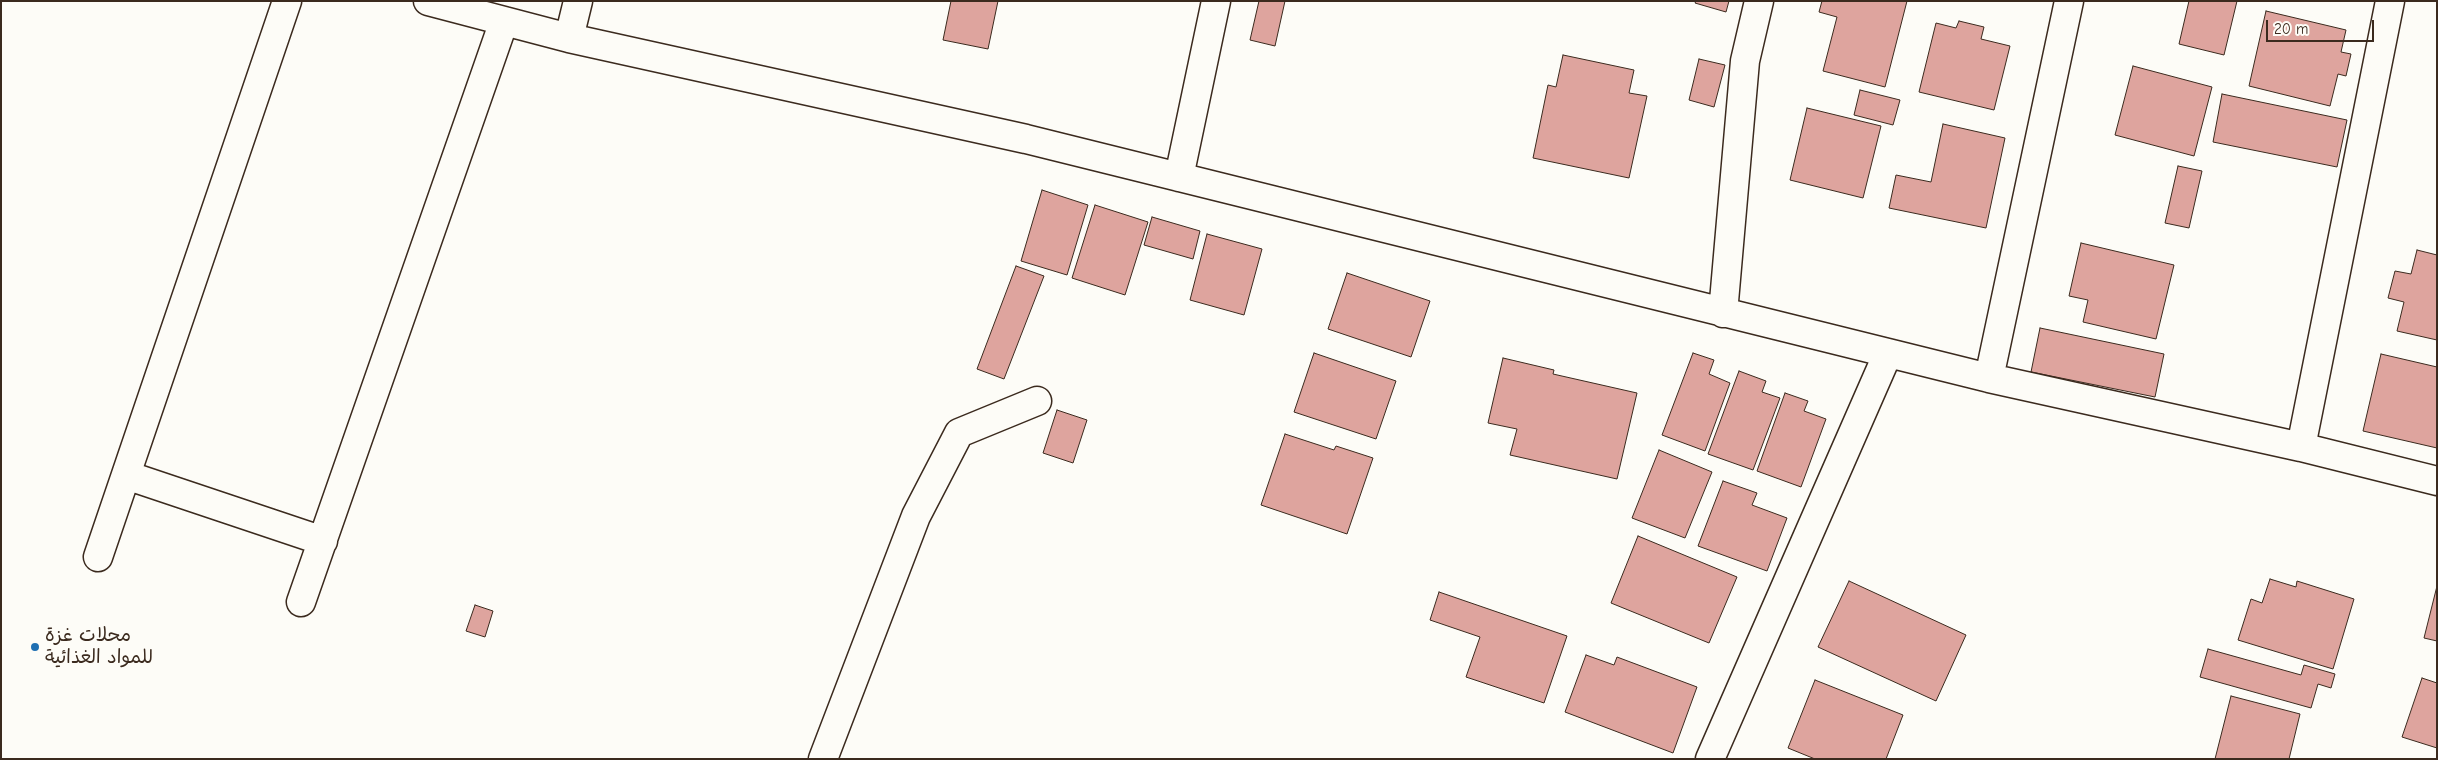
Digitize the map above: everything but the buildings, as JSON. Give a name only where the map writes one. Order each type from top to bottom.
[{"type":"street","points":[[98,557],[287,1]]},
{"type":"street","points":[[428,1],[569,38],[1016,137],[1989,378],[2301,447],[2437,481]]},
{"type":"street","points":[[569,38],[578,1]]},
{"type":"street","points":[[1179,177],[1216,1]]},
{"type":"street","points":[[1723,312],[1745,61],[1759,1]]},
{"type":"street","points":[[1989,378],[2069,1]]},
{"type":"street","points":[[2301,447],[2390,1]]},
{"type":"street","points":[[302,602],[504,21]]},
{"type":"street","points":[[1710,759],[1888,353]]},
{"type":"street","points":[[823,759],[916,516],[959,434],[1037,401]]},
{"type":"street","points":[[126,475],[322,541]]},
{"type":"place","name":"محلات غزة للمواد الغذائية","points":[[35,647]]}]
